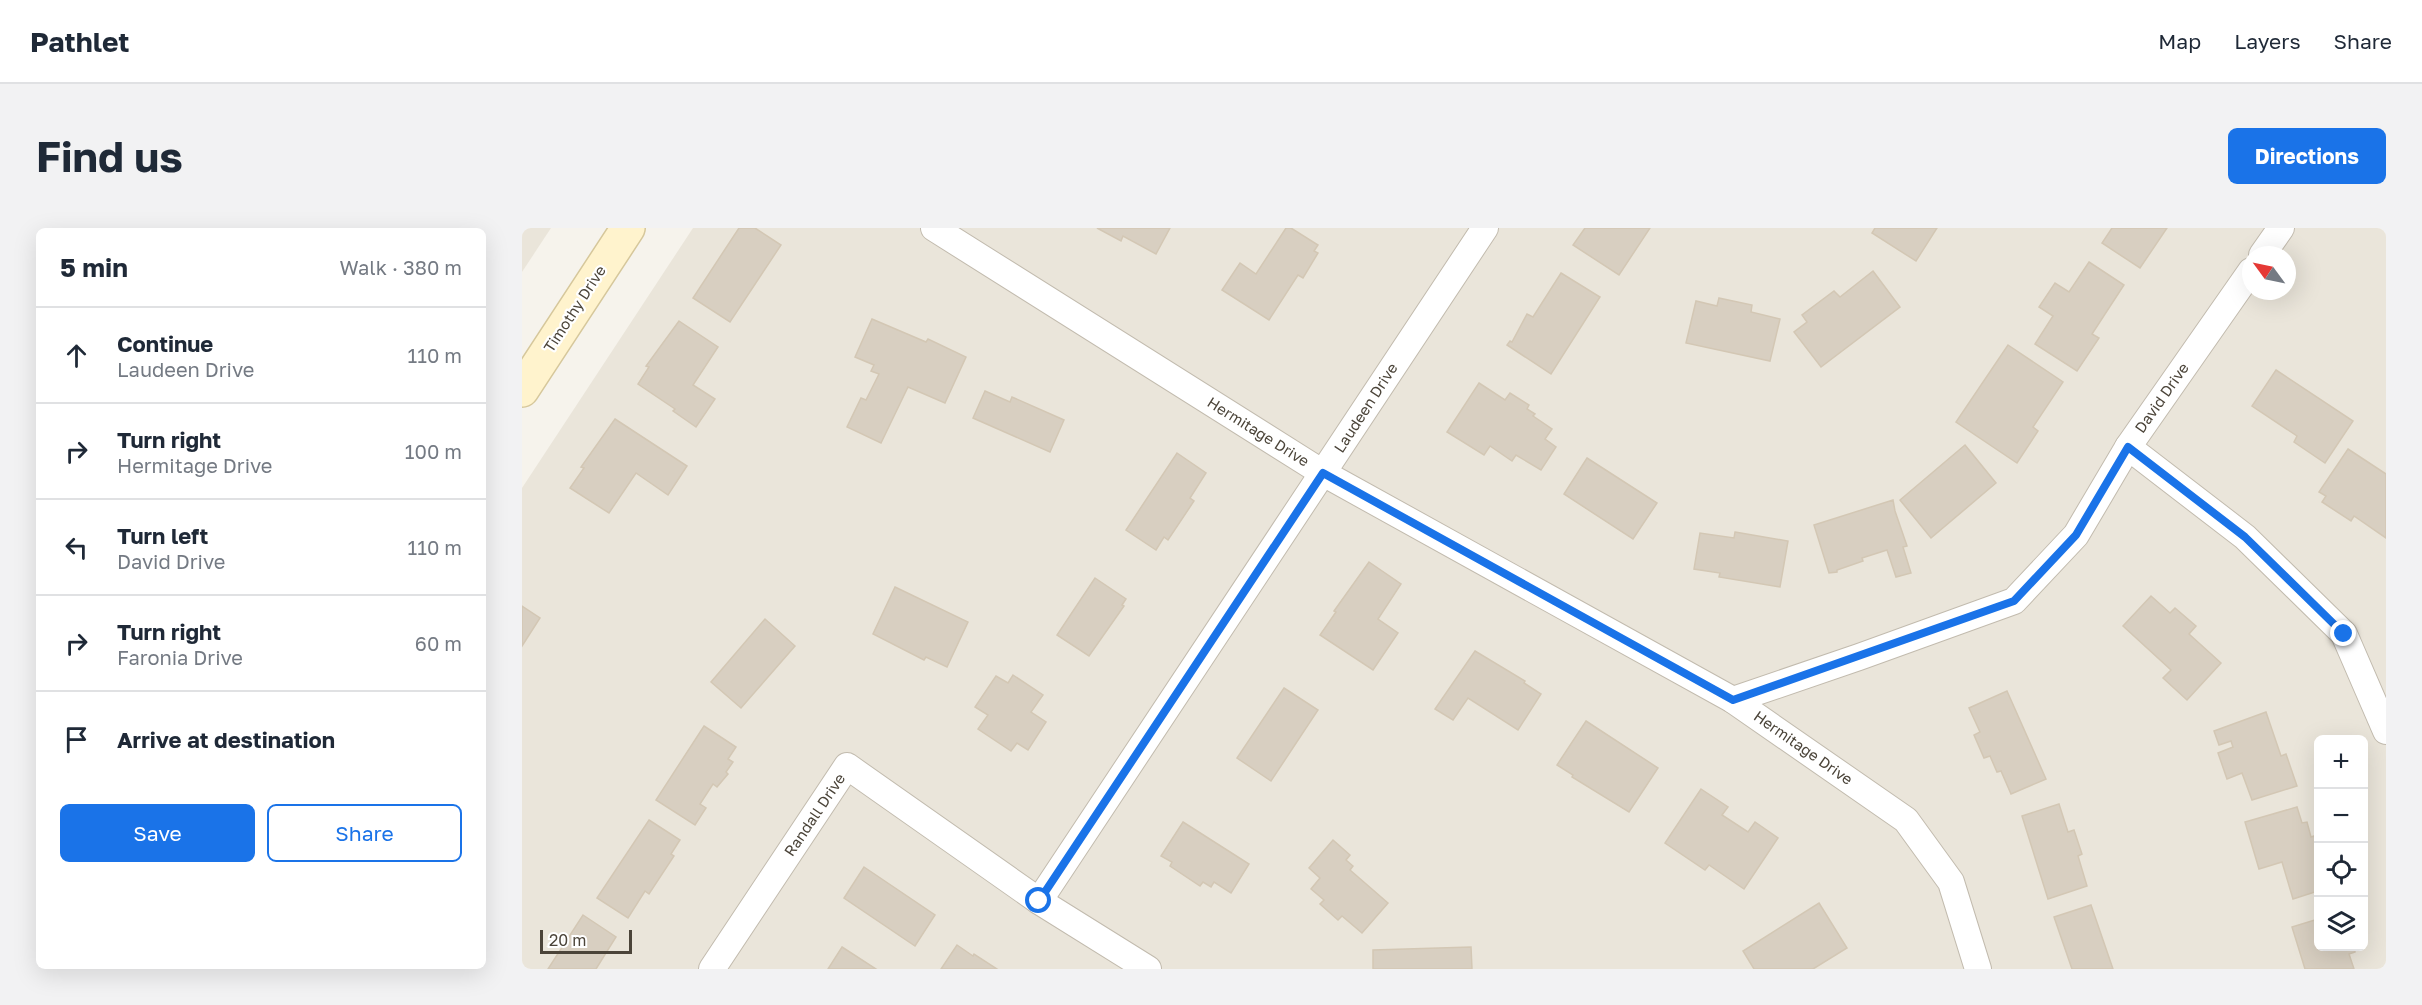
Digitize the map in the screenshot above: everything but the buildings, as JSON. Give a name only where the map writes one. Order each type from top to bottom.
[{"type":"street","name":"Timothy Drive","points":[[522,390],[628,228]]},
{"type":"street","name":"Hermitage Drive","points":[[934,228],[1323,473],[1733,700],[1906,820],[1951,882],[1978,969]]},
{"type":"street","name":"Laudeen Drive","points":[[1039,901],[1485,228]]},
{"type":"street","points":[[2268,246],[2281,228]]},
{"type":"street","name":"David Drive","points":[[1733,700],[2014,601],[2076,535],[2128,447],[2242,284]]},
{"type":"street","points":[[2128,447],[2245,537],[2344,634],[2386,731]]},
{"type":"street","name":"Randall Drive","points":[[712,969],[847,766],[1039,901]]},
{"type":"street","points":[[1039,901],[1148,969]]},
{"type":"shaded area","points":[[522,228],[551,228],[522,272]]},
{"type":"shaded area","points":[[693,228],[2386,228],[2386,969],[522,969],[522,488]]},
{"type":"route","points":[[1039,901],[1323,473],[1733,700],[2014,601],[2076,535],[2128,447],[2245,537],[2344,634]]}]
